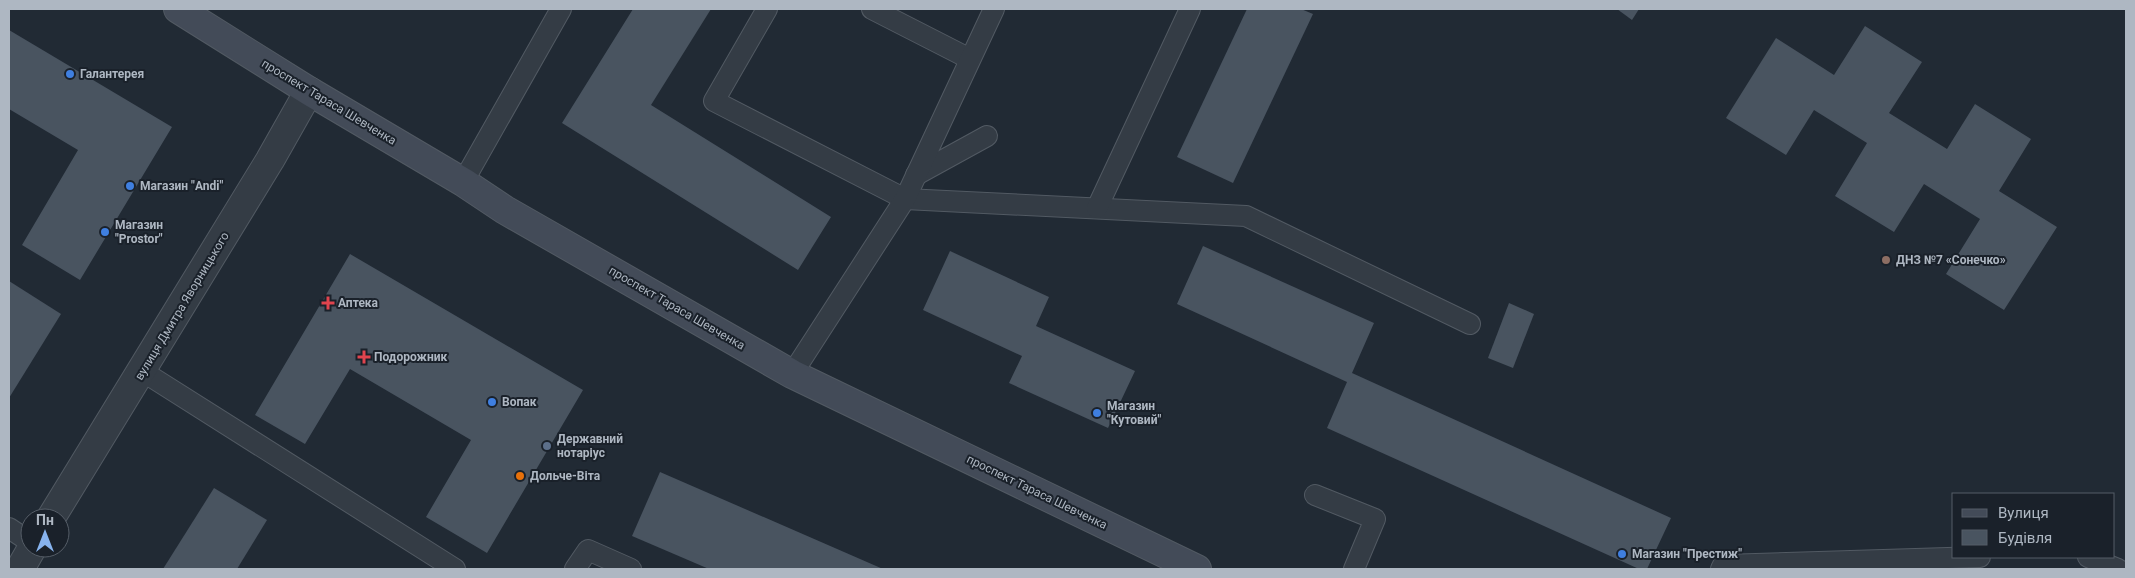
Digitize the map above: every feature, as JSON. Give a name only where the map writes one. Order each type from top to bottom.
[{"type":"street","name":"проспект Тараса Шевченка","points":[[178,9],[309,91],[463,182],[505,210],[792,374],[1197,569]]},
{"type":"street","name":"вулиця Дмитра Яворницького","points":[[57,508],[270,160],[309,91]]},
{"type":"street","points":[[20,569],[26,558]]},
{"type":"lane","points":[[463,182],[561,9]]},
{"type":"lane","points":[[767,9],[714,101],[905,199],[1246,216],[1470,324]]},
{"type":"lane","points":[[872,9],[970,59]]},
{"type":"lane","points":[[792,374],[905,199],[994,9]]},
{"type":"lane","points":[[1097,208],[1190,9]]},
{"type":"lane","points":[[916,175],[988,136]]},
{"type":"lane","points":[[142,371],[455,569]]},
{"type":"lane","points":[[1315,495],[1375,519],[1354,569]]},
{"type":"lane","points":[[9,528],[20,535]]},
{"type":"lane","points":[[575,569],[588,550],[631,569]]},
{"type":"lane","points":[[1721,569],[1723,565],[1952,558]]},
{"type":"lane","points":[[2090,558],[2118,569]]},
{"type":"building","points":[[633,9],[711,9],[651,105],[831,217],[798,270],[562,123]]},
{"type":"building","points":[[1247,9],[1301,9],[1313,14],[1233,183],[1177,157]]},
{"type":"building","points":[[1617,9],[1639,9],[1632,20]]},
{"type":"building","points":[[1865,26],[1922,62],[1889,113],[1947,149],[1975,104],[2031,139],[1999,191],[2057,227],[2004,310],[1946,274],[1980,219],[1924,184],[1894,232],[1835,196],[1867,143],[1814,110],[1786,155],[1726,118],[1776,38],[1834,75]]},
{"type":"building","points":[[9,30],[172,127],[80,280],[22,245],[78,150],[9,109]]},
{"type":"building","points":[[1203,246],[1374,323],[1352,373],[1671,518],[1647,569],[1639,569],[1327,428],[1347,382],[1177,304]]},
{"type":"building","points":[[950,251],[1049,297],[1036,326],[1135,371],[1108,428],[1009,383],[1022,356],[923,310]]},
{"type":"building","name":"Вопак","points":[[350,254],[583,390],[487,553],[426,517],[471,440],[350,369],[305,444],[255,415]]},
{"type":"building","points":[[9,281],[61,314],[9,398]]},
{"type":"building","points":[[1509,303],[1534,314],[1513,368],[1488,358]]},
{"type":"building","points":[[660,472],[883,569],[709,569],[632,536]]},
{"type":"building","points":[[214,488],[267,520],[237,569],[163,569]]},
{"type":"place","name":"Галантерея","points":[[70,74]]},
{"type":"place","name":"Магазин \"Andi\"","points":[[130,186]]},
{"type":"place","name":"Магазин \"Prostor\"","points":[[105,232]]},
{"type":"place","name":"ДНЗ №7 «Сонечко»","points":[[1886,260]]},
{"type":"place","name":"Аптека","points":[[328,303]]},
{"type":"place","name":"Подорожник","points":[[364,357]]},
{"type":"place","name":"Вопак","points":[[492,402]]},
{"type":"place","name":"Магазин \"Кутовий\"","points":[[1097,413]]},
{"type":"place","name":"Державний нотаріус","points":[[547,446]]},
{"type":"place","name":"Дольче-Віта","points":[[520,476]]},
{"type":"place","name":"Магазин \"Престиж\"","points":[[1622,554]]}]
